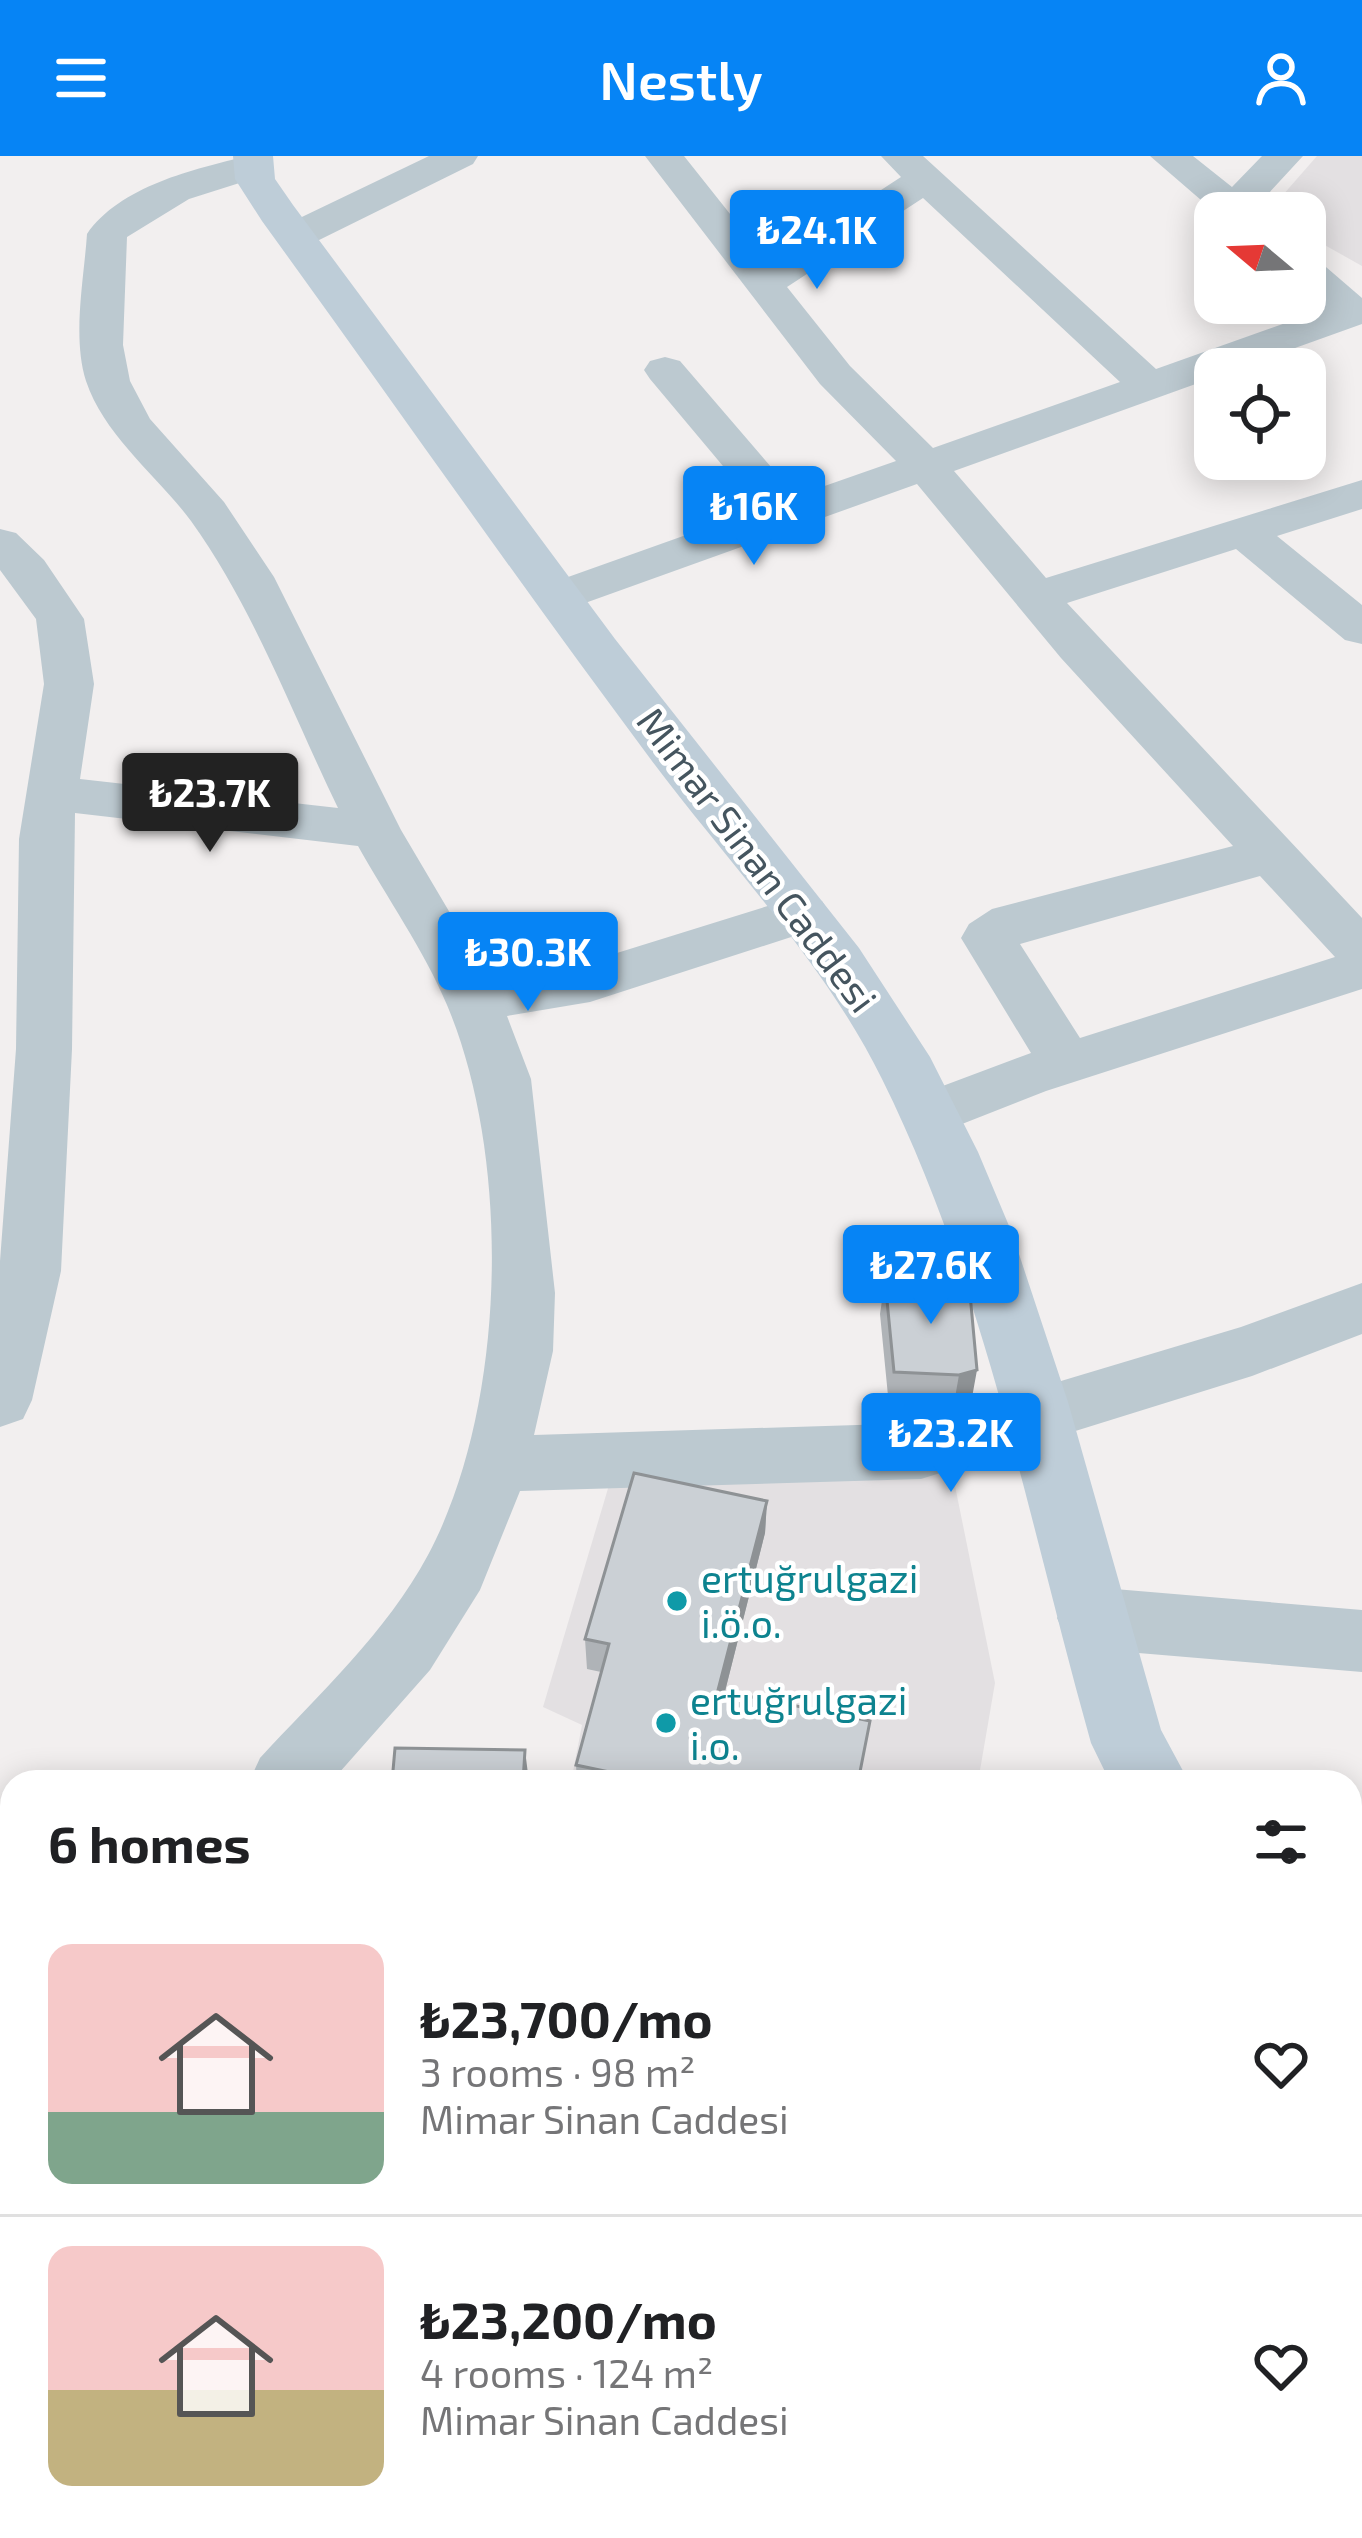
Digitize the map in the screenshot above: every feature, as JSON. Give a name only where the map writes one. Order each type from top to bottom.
[{"type":"street","points":[[163,156],[194,184]]},
{"type":"street","points":[[295,236],[459,156]]},
{"type":"street","points":[[664,156],[835,375],[928,468],[1036,597],[1362,952]]},
{"type":"street","points":[[1169,156],[1215,192]]},
{"type":"street","points":[[1253,192],[1284,156]]},
{"type":"street","points":[[253,161],[125,217],[107,234],[103,345],[108,381],[130,424],[208,512],[250,577],[374,830],[475,1002],[502,1079],[524,1293],[521,1351],[494,1464],[456,1569],[406,1648],[296,1770]]},
{"type":"street","name":"Mimar Sinan Caddesi","points":[[253,161],[256,179],[295,236],[557,597],[707,796],[846,967],[929,1115],[966,1199],[1040,1417],[1091,1618],[1128,1743],[1144,1770]]},
{"type":"street","points":[[762,285],[912,168],[1150,386]]},
{"type":"street","points":[[1326,287],[1359,314]]},
{"type":"street","points":[[557,597],[1359,314]]},
{"type":"street","points":[[664,370],[786,513]]},
{"type":"street","points":[[1036,597],[1362,494]]},
{"type":"street","points":[[1245,533],[1362,629]]},
{"type":"street","points":[[0,543],[27,570],[60,619],[69,684],[22,1046],[30,1271],[0,1400]]},
{"type":"street","points":[[55,794],[374,830]]},
{"type":"street","points":[[1066,1063],[988,938],[1011,922],[1216,872],[1268,854]]},
{"type":"street","points":[[475,1002],[590,982],[803,914]]},
{"type":"street","points":[[929,1115],[1066,1063],[1362,969]]},
{"type":"street","points":[[494,1464],[921,1451],[1040,1417],[1174,1370],[1252,1350],[1362,1308]]},
{"type":"street","points":[[1091,1618],[1362,1641]]},
{"type":"shaded area","points":[[1317,156],[1362,156],[1362,266],[1326,246],[1326,192],[1286,192]]},
{"type":"shaded area","points":[[952,1471],[995,1683],[980,1770],[573,1770],[582,1725],[543,1707],[612,1475]]},
{"type":"building","points":[[885,1280],[969,1283],[977,1370],[959,1375],[894,1372]]},
{"type":"building","points":[[634,1473],[767,1501],[718,1690],[870,1721],[860,1770],[600,1770],[576,1765],[609,1644],[585,1639]]},
{"type":"building","points":[[395,1748],[525,1750],[524,1770],[393,1770]]},
{"type":"place","name":"ertuğrulgazi i.ö.o.","points":[[677,1601]]},
{"type":"place","name":"ertuğrulgazi i.o.","points":[[666,1723]]}]
